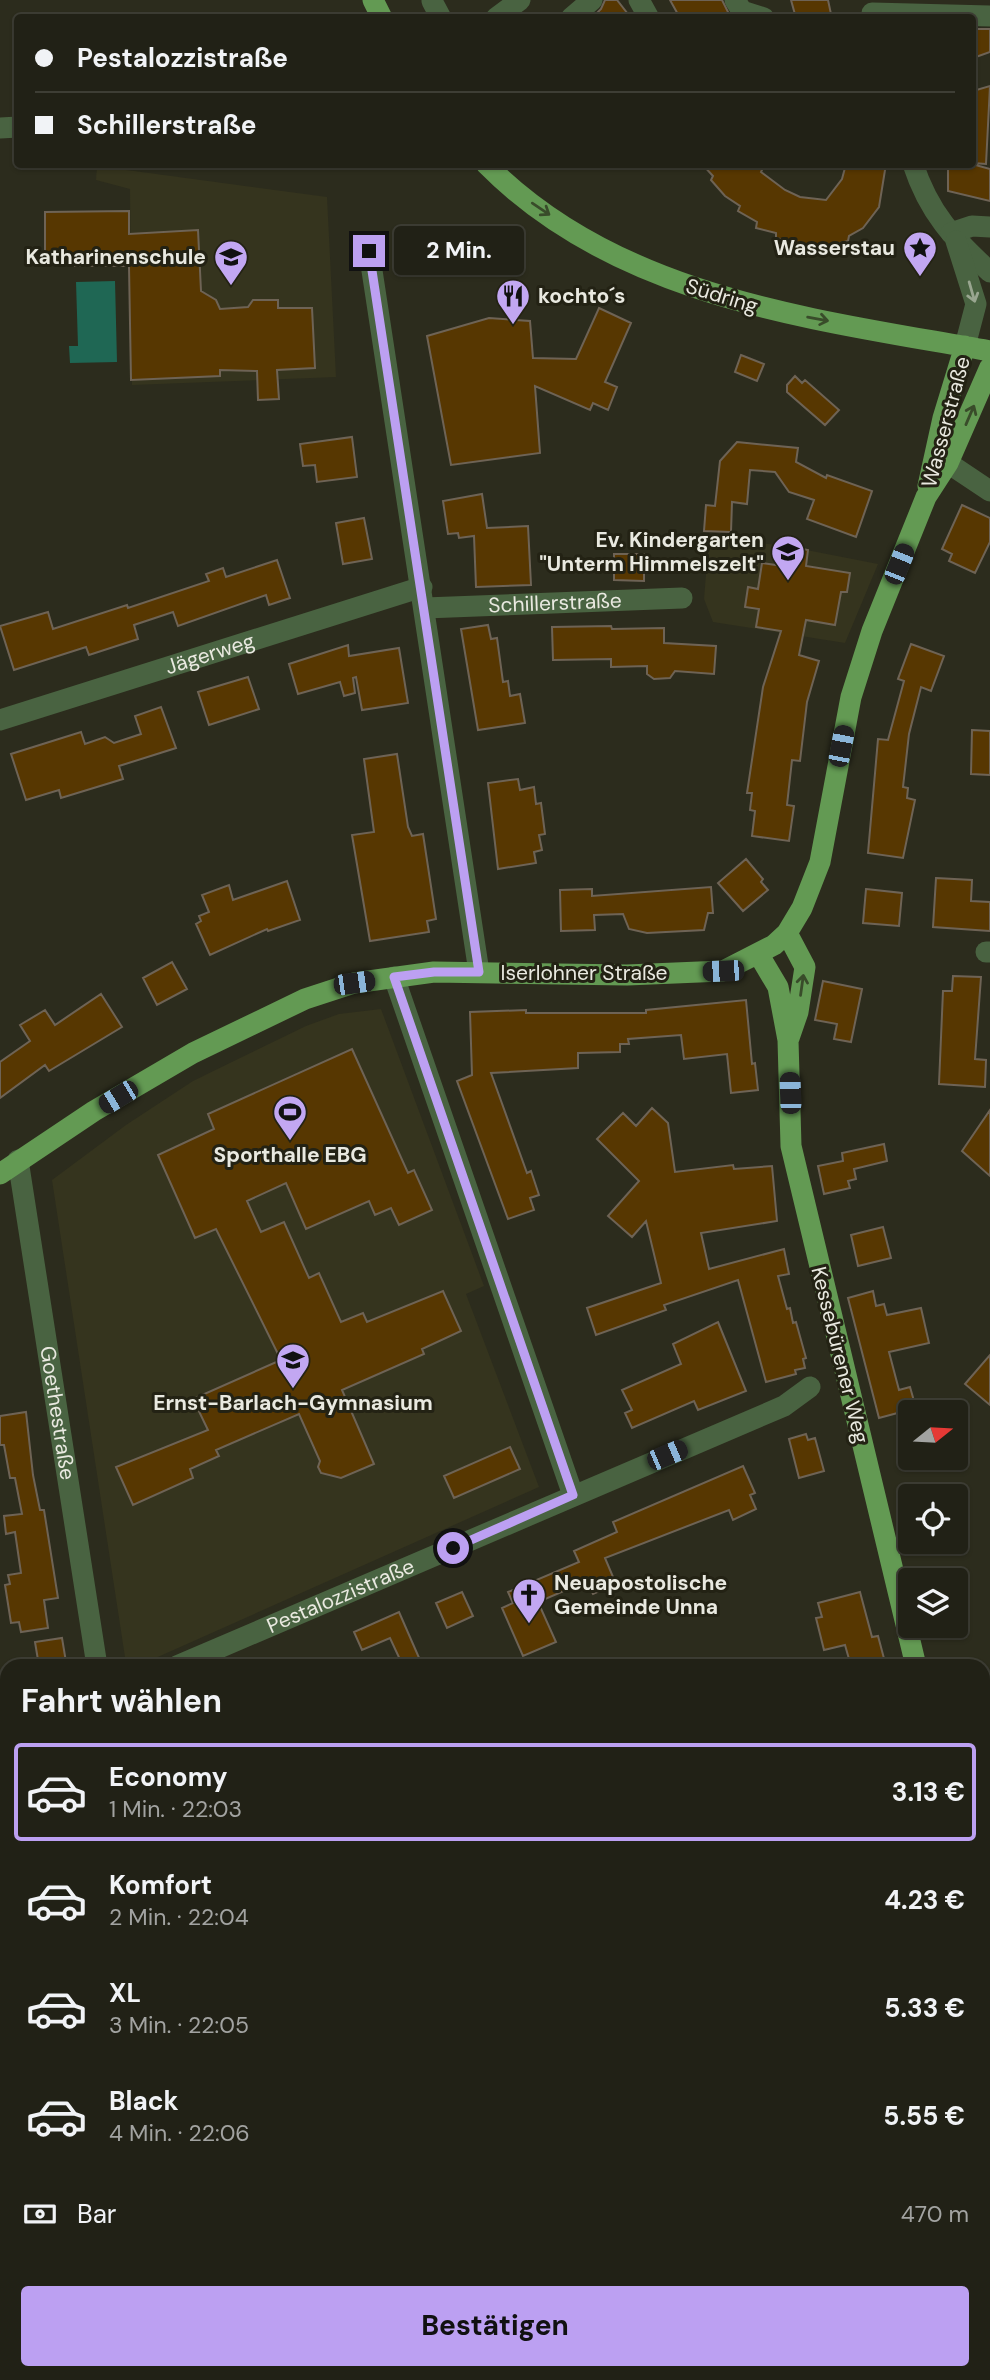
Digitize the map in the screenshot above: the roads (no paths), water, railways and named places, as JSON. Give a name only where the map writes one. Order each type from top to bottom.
[{"type":"main road","name":"Südring","points":[[490,168],[524,198],[573,231],[604,249],[671,279],[751,306],[990,351]]},
{"type":"main road","points":[[928,340],[955,380]]},
{"type":"main road","name":"Wasserstraße","points":[[942,456],[955,380],[965,346]]},
{"type":"main road","name":"Wasserstraße","points":[[787,933],[802,908],[820,862],[851,697],[872,631],[942,456],[990,367]]},
{"type":"main road","name":"Iserlohner Straße","points":[[0,1174],[164,1069],[257,1020],[305,999],[354,983],[434,972],[628,975],[723,971],[759,955],[787,933]]},
{"type":"main road","name":"Kessebürener Weg","points":[[787,933],[805,967],[798,1012],[789,1040]]},
{"type":"main road","name":"Kessebürener Weg","points":[[759,955],[778,987],[789,1040],[791,1146],[914,1659]]},
{"type":"street","points":[[501,14],[520,0]]},
{"type":"street","points":[[735,0],[742,12],[749,14]]},
{"type":"street","points":[[871,10],[950,14]]},
{"type":"street","points":[[915,168],[930,209],[990,272]]},
{"type":"street","points":[[953,236],[972,226],[990,226]]},
{"type":"street","points":[[953,236],[976,304],[965,346]]},
{"type":"street","points":[[369,251],[424,597],[479,972]]},
{"type":"street","points":[[942,456],[990,491]]},
{"type":"street","name":"Schillerstraße","points":[[424,597],[682,598]]},
{"type":"street","name":"Jägerweg","points":[[0,720],[424,597]]},
{"type":"street","points":[[394,977],[573,1495]]},
{"type":"street","name":"Goethestraße","points":[[18,1160],[96,1659]]},
{"type":"street","name":"Pestalozzistraße","points":[[193,1659],[784,1406],[810,1387]]},
{"type":"water","points":[[115,281],[117,362],[70,363],[69,346],[78,346],[76,282]]},
{"type":"place","name":"Wasserstau","points":[[920,278]]},
{"type":"place","name":"Katharinenschule","points":[[231,287]]},
{"type":"place","name":"kochto´s","points":[[513,326]]},
{"type":"place","name":"Ev. Kindergarten \"Unterm Himmelszelt\"","points":[[788,582]]},
{"type":"place","name":"Sporthalle EBG","points":[[290,1142]]},
{"type":"place","name":"Ernst-Barlach-Gymnasium","points":[[293,1390]]},
{"type":"place","name":"Neuapostolische Gemeinde Unna","points":[[529,1625]]}]
